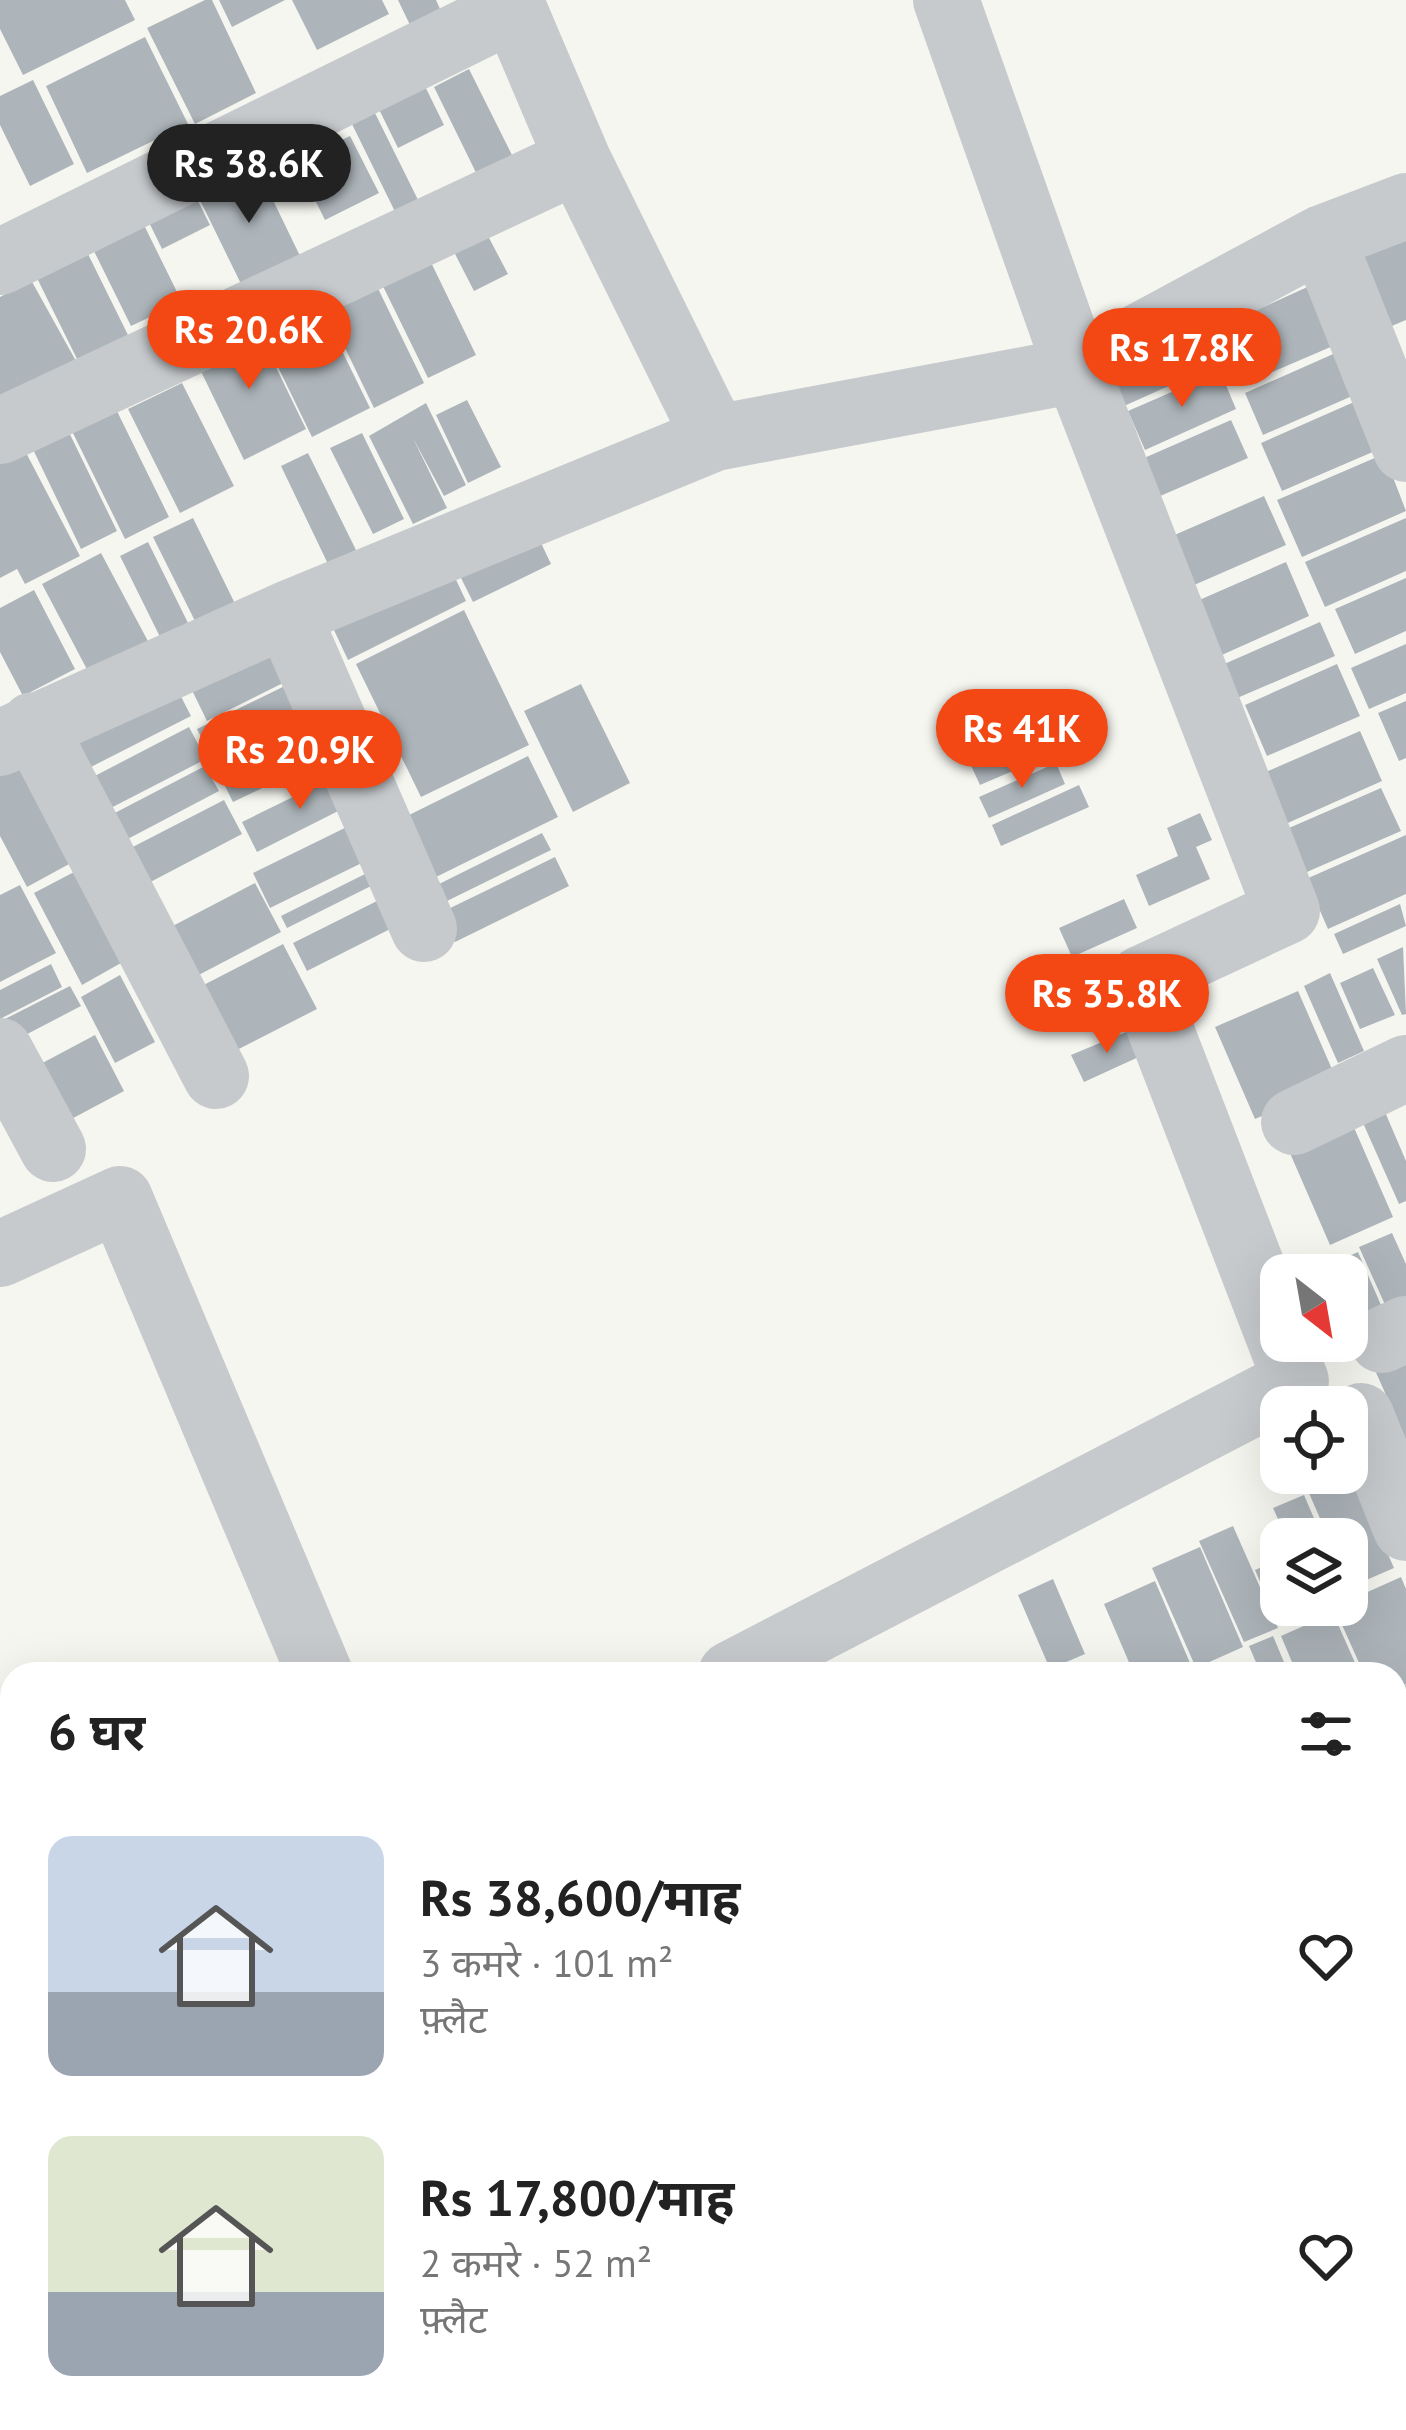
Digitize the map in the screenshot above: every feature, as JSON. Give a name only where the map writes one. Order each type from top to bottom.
[{"type":"street","points":[[753,1662],[1296,1381],[1141,979],[1287,911],[1077,370],[946,0]]},
{"type":"street","points":[[0,262],[512,5],[578,160],[715,438]]},
{"type":"street","points":[[0,430],[578,160]]},
{"type":"street","points":[[216,1076],[16,734],[287,614],[715,438],[1077,370],[1322,238],[1406,206]]},
{"type":"street","points":[[1322,238],[1406,449]]},
{"type":"street","points":[[287,614],[424,929]]},
{"type":"street","points":[[0,1051],[53,1148]]},
{"type":"street","points":[[1294,1122],[1406,1068]]},
{"type":"street","points":[[0,1254],[120,1199],[315,1662]]},
{"type":"street","points":[[1368,1433],[1406,1528]]},
{"type":"building","points":[[0,0],[125,0],[135,20],[23,75],[0,29]]},
{"type":"building","points":[[212,0],[256,93],[195,124],[147,28]]},
{"type":"building","points":[[219,0],[285,0],[232,27]]},
{"type":"building","points":[[292,0],[382,0],[389,14],[317,50]]},
{"type":"building","points":[[398,0],[436,0],[440,9],[410,25]]},
{"type":"building","points":[[145,37],[188,124],[87,173],[46,86]]},
{"type":"building","points":[[469,69],[522,175],[486,193],[434,87]]},
{"type":"building","points":[[419,74],[444,125],[398,148],[373,97]]},
{"type":"building","points":[[33,80],[74,164],[30,186],[0,125],[0,96]]},
{"type":"building","points":[[371,105],[428,220],[405,232],[348,116]]},
{"type":"building","points":[[350,136],[379,193],[325,220],[296,162]]},
{"type":"building","points":[[256,165],[301,258],[243,288],[197,194]]},
{"type":"building","points":[[192,189],[210,225],[162,249],[144,212]]},
{"type":"building","points":[[141,219],[182,302],[131,326],[90,243]]},
{"type":"building","points":[[1406,231],[1406,320],[1387,328],[1354,254]]},
{"type":"building","points":[[488,236],[508,274],[474,291],[454,252]]},
{"type":"building","points":[[424,248],[476,355],[428,378],[376,272]]},
{"type":"building","points":[[86,250],[128,335],[77,359],[35,274]]},
{"type":"building","points":[[369,270],[424,383],[374,408],[319,294]]},
{"type":"building","points":[[31,280],[81,370],[0,415],[0,297]]},
{"type":"building","points":[[1314,284],[1340,343],[1242,385],[1217,328]]},
{"type":"building","points":[[319,304],[370,408],[312,437],[261,332]]},
{"type":"building","points":[[255,324],[306,429],[244,460],[193,355]]},
{"type":"building","points":[[1205,328],[1220,363],[1124,406],[1108,370]]},
{"type":"building","points":[[1340,351],[1359,393],[1263,435],[1245,393]]},
{"type":"building","points":[[1220,371],[1236,409],[1145,450],[1128,411]]},
{"type":"building","points":[[182,383],[234,486],[180,513],[128,409]]},
{"type":"building","points":[[467,400],[501,467],[468,483],[436,415]]},
{"type":"building","points":[[1354,402],[1375,451],[1282,491],[1261,443]]},
{"type":"building","points":[[113,403],[169,517],[125,539],[69,425]]},
{"type":"building","points":[[426,403],[466,485],[444,496],[413,438],[447,508],[413,524],[369,436]]},
{"type":"building","points":[[1231,420],[1248,458],[1151,500],[1135,462]]},
{"type":"building","points":[[64,422],[117,531],[81,549],[28,439]]},
{"type":"building","points":[[362,433],[404,519],[373,534],[330,448]]},
{"type":"building","points":[[22,445],[80,556],[25,584],[17,569],[0,578],[0,457]]},
{"type":"building","points":[[308,453],[356,550],[328,564],[281,466]]},
{"type":"building","points":[[1384,454],[1406,511],[1302,557],[1277,500]]},
{"type":"building","points":[[1264,496],[1286,545],[1185,589],[1163,540]]},
{"type":"building","points":[[193,518],[243,620],[204,639],[153,537]]},
{"type":"building","points":[[1406,518],[1406,571],[1325,607],[1305,562]]},
{"type":"building","points":[[532,524],[551,564],[473,602],[454,564]]},
{"type":"building","points":[[148,542],[191,629],[163,643],[120,556]]},
{"type":"building","points":[[101,553],[150,645],[91,677],[42,584]]},
{"type":"building","points":[[1286,562],[1309,616],[1204,663],[1181,608]]},
{"type":"building","points":[[451,569],[466,601],[348,660],[333,628]]},
{"type":"building","points":[[1406,578],[1406,631],[1355,654],[1335,609]]},
{"type":"building","points":[[34,590],[75,669],[23,696],[0,652],[0,608]]},
{"type":"building","points":[[464,610],[529,745],[421,797],[356,664]]},
{"type":"building","points":[[1320,622],[1335,656],[1228,702],[1213,669]]},
{"type":"building","points":[[279,630],[301,674],[207,721],[185,676]]},
{"type":"building","points":[[1406,644],[1406,693],[1369,709],[1351,668]]},
{"type":"building","points":[[1337,664],[1360,716],[1267,756],[1245,705]]},
{"type":"building","points":[[171,677],[191,716],[85,770],[65,732]]},
{"type":"building","points":[[295,681],[317,725],[219,772],[197,729]]},
{"type":"building","points":[[581,684],[630,783],[573,812],[524,711]]},
{"type":"building","points":[[1406,701],[1406,758],[1399,761],[1378,713]]},
{"type":"building","points":[[1050,722],[1062,750],[980,785],[968,759]]},
{"type":"building","points":[[189,727],[206,759],[103,812],[87,780]]},
{"type":"building","points":[[1360,731],[1382,781],[1281,826],[1259,775]]},
{"type":"building","points":[[320,732],[331,755],[233,802],[222,780]]},
{"type":"building","points":[[528,756],[558,817],[434,878],[405,817]]},
{"type":"building","points":[[30,757],[82,857],[27,887],[0,836],[0,773]]},
{"type":"building","points":[[1056,763],[1065,784],[989,818],[979,797]]},
{"type":"building","points":[[205,766],[219,791],[122,842],[109,816]]},
{"type":"building","points":[[344,772],[358,801],[257,852],[242,822]]},
{"type":"building","points":[[1079,785],[1089,807],[1001,846],[992,825]]},
{"type":"building","points":[[1381,788],[1401,831],[1300,875],[1282,831]]},
{"type":"building","points":[[224,800],[242,834],[139,888],[121,853]]},
{"type":"building","points":[[1200,813],[1212,840],[1196,847],[1210,879],[1149,906],[1136,875],[1178,856],[1167,828]]},
{"type":"building","points":[[357,822],[374,857],[270,908],[253,873]]},
{"type":"building","points":[[542,833],[551,850],[447,901],[439,884]]},
{"type":"building","points":[[1406,835],[1406,894],[1328,929],[1306,879]]},
{"type":"building","points":[[555,857],[569,886],[455,942],[440,913]]},
{"type":"building","points":[[379,867],[385,879],[287,928],[281,916]]},
{"type":"building","points":[[74,872],[121,963],[82,985],[34,893]]},
{"type":"building","points":[[255,883],[281,932],[191,979],[165,930]]},
{"type":"building","points":[[20,885],[56,953],[0,982],[0,895]]},
{"type":"building","points":[[391,894],[404,922],[307,971],[293,943]]},
{"type":"building","points":[[1124,899],[1137,928],[1072,957],[1059,928]]},
{"type":"building","points":[[1400,904],[1406,926],[1343,954],[1334,934]]},
{"type":"building","points":[[283,944],[317,1009],[221,1058],[188,993]]},
{"type":"building","points":[[1403,947],[1406,1014],[1402,1015],[1377,959]]},
{"type":"building","points":[[51,964],[62,987],[0,1019],[0,990]]},
{"type":"building","points":[[1373,968],[1395,1015],[1360,1029],[1340,983]]},
{"type":"building","points":[[1330,973],[1364,1051],[1338,1063],[1304,986]]},
{"type":"building","points":[[120,975],[155,1042],[115,1063],[81,997]]},
{"type":"building","points":[[70,986],[81,1006],[12,1042],[1,1021]]},
{"type":"building","points":[[1298,991],[1338,1083],[1255,1119],[1215,1027]]},
{"type":"building","points":[[1131,1030],[1143,1055],[1084,1082],[1071,1055]]},
{"type":"building","points":[[95,1035],[124,1091],[47,1132],[18,1076]]},
{"type":"building","points":[[1385,1112],[1406,1161],[1406,1201],[1399,1204],[1363,1123]]},
{"type":"building","points":[[1349,1116],[1393,1217],[1330,1245],[1286,1144]]},
{"type":"building","points":[[1392,1233],[1406,1264],[1406,1312],[1391,1318],[1368,1267],[1368,1254],[1359,1247]]},
{"type":"building","points":[[1368,1275],[1384,1312],[1368,1319]]},
{"type":"building","points":[[1406,1360],[1406,1440],[1374,1368]]},
{"type":"building","points":[[1309,1494],[1361,1494],[1394,1568],[1368,1579],[1368,1518],[1320,1518]]},
{"type":"building","points":[[1304,1495],[1314,1518],[1278,1518],[1273,1508]]},
{"type":"building","points":[[1233,1526],[1260,1587],[1260,1626],[1278,1628],[1244,1642],[1199,1541]]},
{"type":"building","points":[[1200,1547],[1243,1647],[1209,1662],[1193,1662],[1152,1568]]},
{"type":"building","points":[[1401,1577],[1406,1589],[1406,1662],[1359,1662],[1343,1626],[1368,1626],[1368,1592]]},
{"type":"building","points":[[1053,1579],[1085,1654],[1066,1662],[1047,1662],[1018,1595]]},
{"type":"building","points":[[1155,1581],[1190,1662],[1129,1662],[1104,1604]]},
{"type":"building","points":[[1304,1626],[1339,1626],[1355,1662],[1292,1662],[1281,1636]]},
{"type":"building","points":[[1273,1636],[1284,1662],[1256,1662],[1249,1646]]}]
